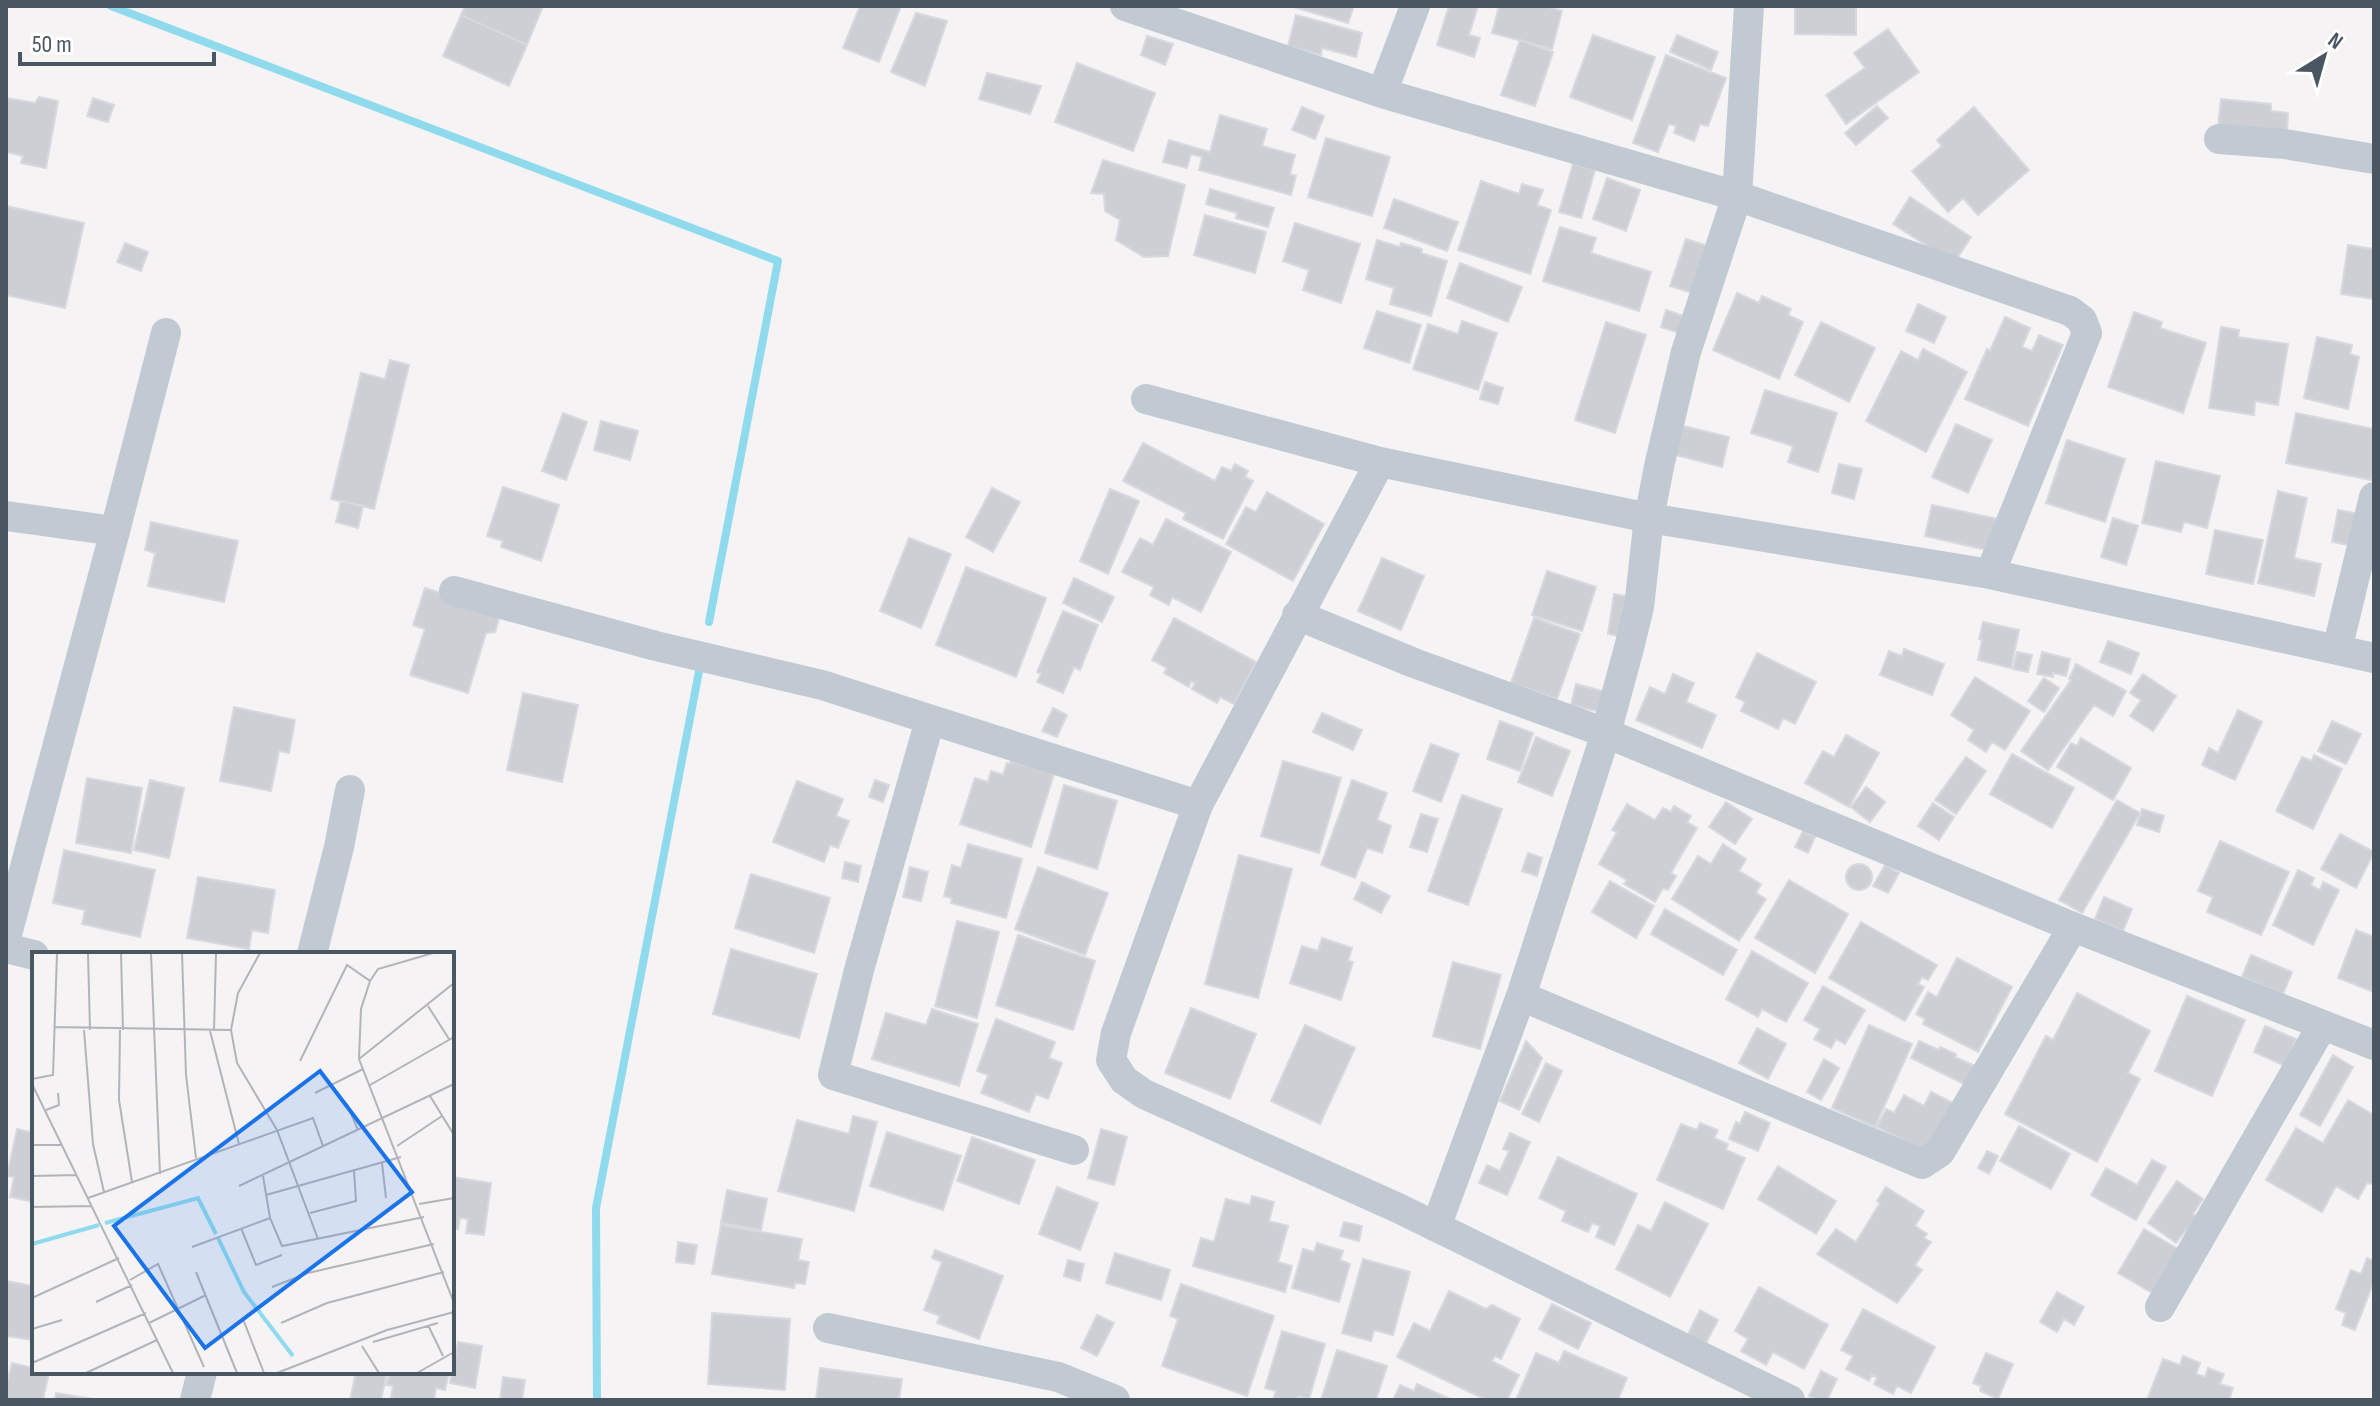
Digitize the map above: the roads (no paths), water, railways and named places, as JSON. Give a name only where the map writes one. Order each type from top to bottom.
[{"type":"street","points":[[1125,6],[1382,93],[1737,196],[2070,311],[2082,320],[2087,333],[1990,574]]},
{"type":"street","points":[[1382,93],[1415,6]]},
{"type":"street","points":[[1436,1227],[1521,996],[1606,733],[1639,607],[1649,518],[1686,352],[1737,196],[1749,6]]},
{"type":"street","points":[[2219,139],[2285,144],[2374,159]]},
{"type":"street","points":[[6,938],[166,333]]},
{"type":"street","points":[[1146,399],[1380,462],[1649,518],[1990,574],[2374,658]]},
{"type":"street","points":[[1380,462],[1198,805],[1116,1033],[1111,1060],[1124,1080],[1144,1094],[1436,1227],[1790,1400]]},
{"type":"street","points":[[2337,650],[2374,497]]},
{"type":"street","points":[[6,516],[115,531]]},
{"type":"street","points":[[454,591],[656,646],[822,685],[1198,805]]},
{"type":"street","points":[[1297,615],[1414,663],[1606,733],[2073,927],[2374,1045]]},
{"type":"street","points":[[930,720],[859,970],[833,1075],[1074,1150]]},
{"type":"street","points":[[313,952],[350,790]]},
{"type":"street","points":[[1521,996],[1922,1164],[1940,1152],[2073,927]]},
{"type":"street","points":[[6,948],[32,954]]},
{"type":"street","points":[[2160,1307],[2322,1026]]},
{"type":"street","points":[[828,1328],[1058,1377],[1115,1400]]},
{"type":"street","points":[[195,1400],[202,1374]]},
{"type":"waterway","points":[[111,6],[778,261],[709,622]]},
{"type":"waterway","points":[[597,1400],[596,1208],[701,661]]}]
